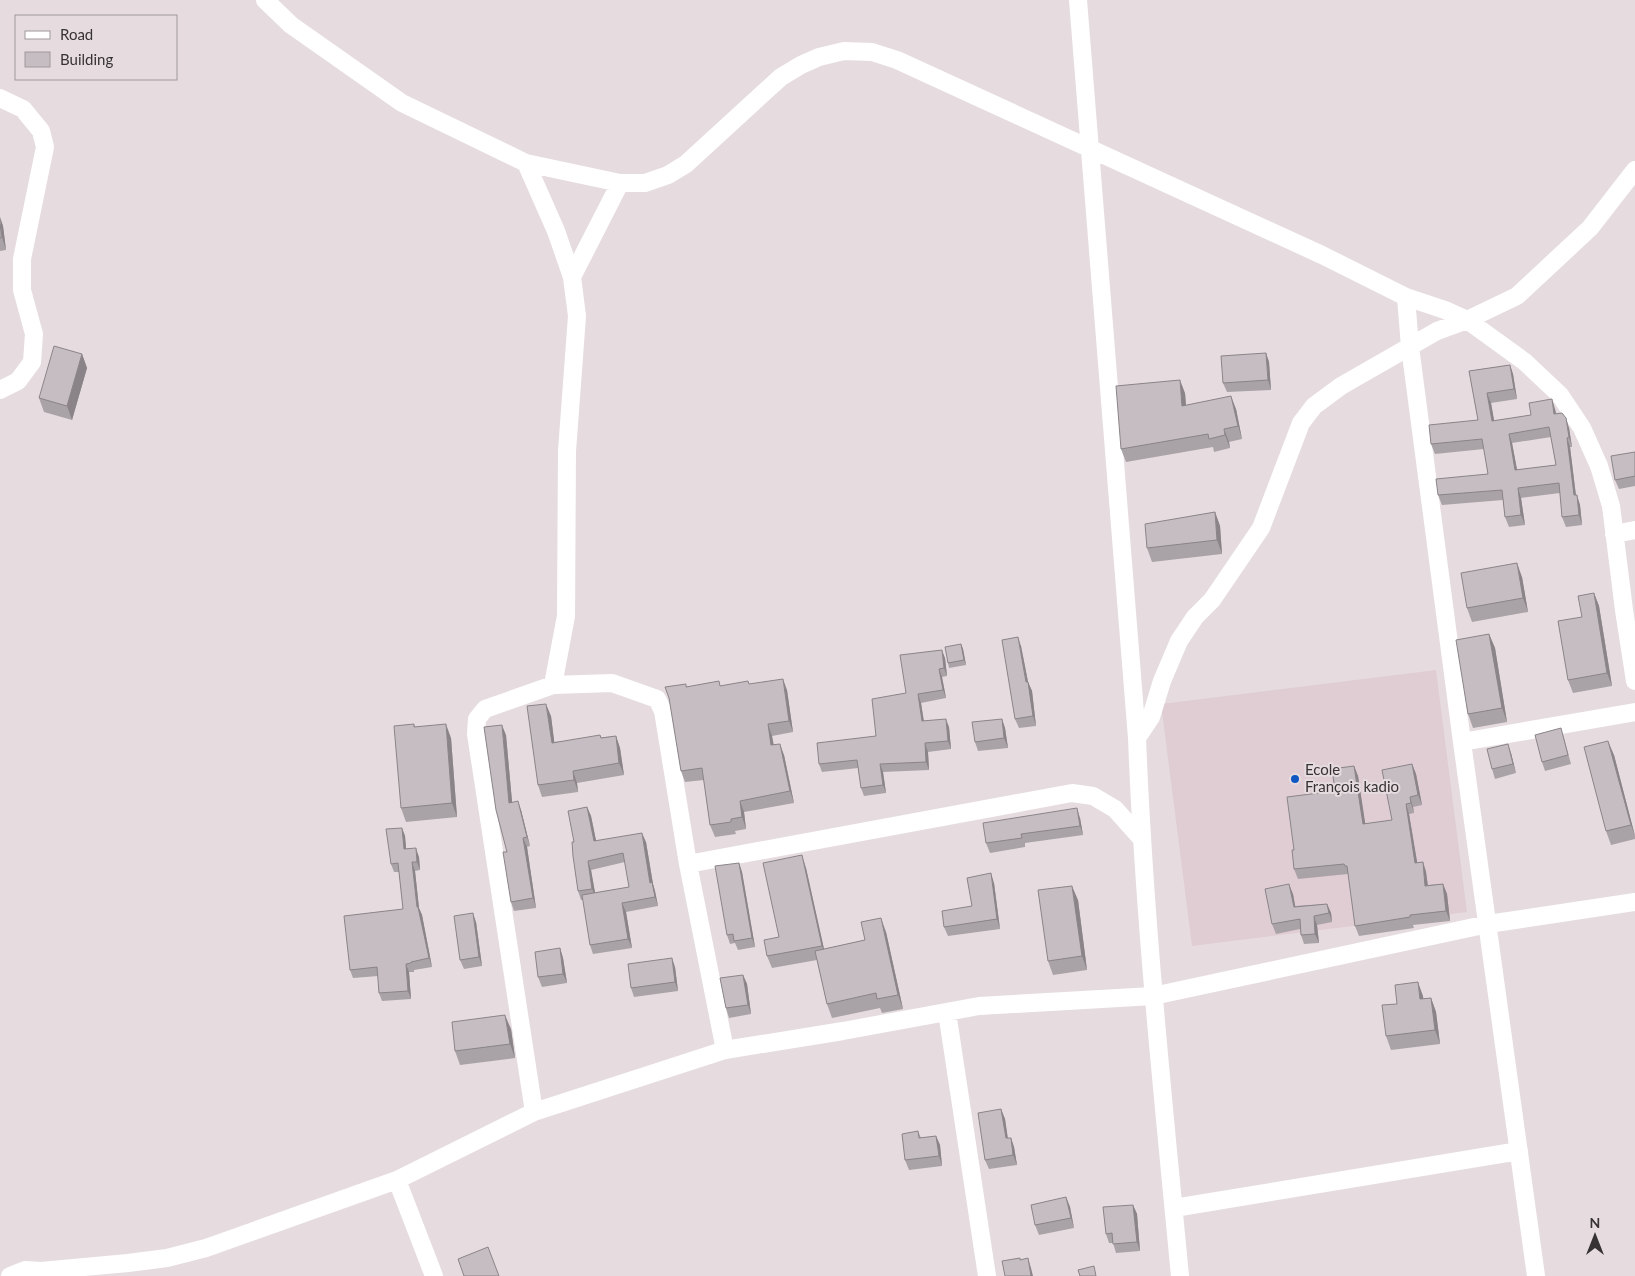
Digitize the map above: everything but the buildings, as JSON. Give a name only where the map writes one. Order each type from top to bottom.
[{"type":"street","points":[[1078,0],[1137,738],[1141,838],[1153,996],[1180,1276]]},
{"type":"street","points":[[267,1],[291,25],[402,103],[526,163],[620,183],[645,183],[668,175],[686,164],[781,77],[819,57],[844,51],[872,52],[897,60],[1406,296],[1467,320],[1525,362],[1560,395],[1582,428],[1599,466],[1611,506],[1635,681]]},
{"type":"street","points":[[0,98],[23,109],[41,131],[45,147],[22,259],[22,290],[34,334],[32,362],[18,381],[0,390]]},
{"type":"street","points":[[526,163],[556,231],[572,277],[577,316],[567,451],[566,616],[553,685]]},
{"type":"street","points":[[1137,738],[1151,717],[1162,681],[1179,641],[1195,617],[1212,600],[1261,528],[1301,423],[1314,406],[1341,386],[1437,332],[1517,296],[1590,228],[1635,170]]},
{"type":"street","points":[[572,277],[620,183]]},
{"type":"street","points":[[1406,296],[1410,347],[1462,742],[1536,1276]]},
{"type":"street","points":[[1614,534],[1635,530]]},
{"type":"street","points":[[534,1112],[476,734],[478,719],[485,709],[553,685],[612,683],[656,699],[663,711],[688,864],[725,1050]]},
{"type":"street","points":[[1462,742],[1635,712]]},
{"type":"street","points":[[688,864],[1072,793],[1093,796],[1115,810],[1141,838]]},
{"type":"street","points":[[10,1276],[26,1270],[41,1271],[128,1264],[167,1258],[206,1248],[397,1180],[534,1112],[725,1050],[844,1031],[979,1006],[1153,996],[1488,924],[1635,902]]},
{"type":"street","points":[[946,1012],[987,1276]]},
{"type":"street","points":[[1174,1208],[1519,1151]]},
{"type":"street","points":[[397,1180],[434,1276]]},
{"type":"shaded area","points":[[1436,670],[1467,912],[1192,946],[1161,704]]},
{"type":"place","name":"Ecole François kadio","points":[[1295,779]]}]
